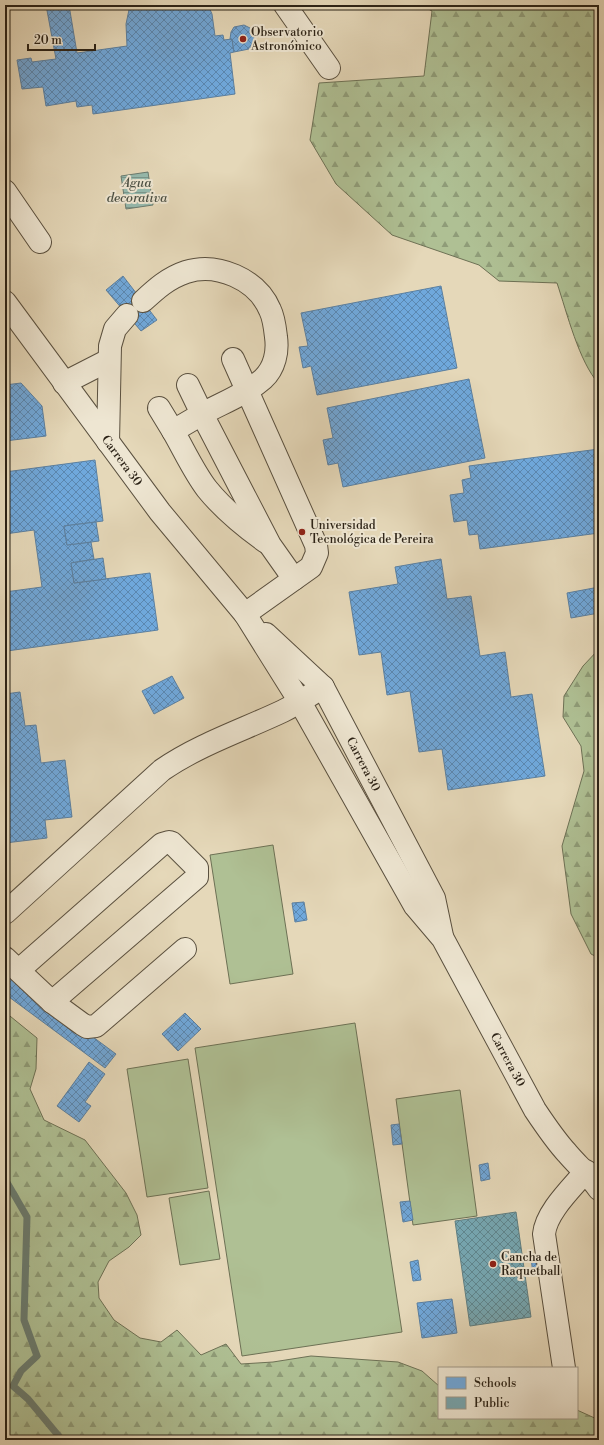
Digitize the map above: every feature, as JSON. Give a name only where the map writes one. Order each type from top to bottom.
[{"type":"street","points":[[285,5],[329,68]]},
{"type":"street","points":[[5,191],[40,242]]},
{"type":"street","points":[[143,301],[164,282],[187,272],[200,270],[224,271],[252,285],[263,297],[270,310],[277,342],[276,354],[272,367],[264,378],[173,431]]},
{"type":"street","name":"Carrera 30","points":[[5,302],[64,384],[160,512],[245,614],[322,687],[434,898],[443,939]]},
{"type":"street","points":[[108,442],[110,346],[115,329],[127,315]]},
{"type":"street","points":[[233,359],[316,545],[317,553],[315,561],[311,567],[245,614]]},
{"type":"street","points":[[64,384],[109,360]]},
{"type":"street","points":[[188,385],[270,545],[294,579]]},
{"type":"street","points":[[159,408],[207,488],[222,506],[244,526],[270,545]]},
{"type":"street","name":"Carrera 30","points":[[245,614],[300,702],[415,906],[443,939],[535,1110],[568,1154],[592,1175],[599,1189]]},
{"type":"street","points":[[5,913],[162,770],[180,758],[205,745],[300,702],[322,687]]},
{"type":"street","points":[[52,1002],[197,877],[197,868],[172,843],[169,842],[162,844],[12,964],[52,1002],[87,1027],[96,1026],[185,949]]},
{"type":"street","points":[[564,1367],[544,1234],[545,1227],[552,1212],[592,1175]]},
{"type":"green space","points":[[421,5],[599,5],[599,384],[585,363],[569,322],[557,283],[499,281],[479,265],[392,235],[336,184],[310,140],[319,83],[424,76],[432,11]]},
{"type":"green space","points":[[599,649],[599,958],[591,954],[571,914],[562,846],[584,771],[581,746],[563,717],[564,696],[583,666]]},
{"type":"green space","points":[[273,845],[293,974],[230,984],[210,855]]},
{"type":"green space","points":[[5,1012],[37,1038],[36,1069],[30,1089],[44,1120],[85,1140],[126,1193],[137,1215],[141,1235],[129,1247],[109,1261],[98,1282],[99,1298],[114,1320],[140,1338],[161,1342],[177,1330],[201,1355],[226,1344],[241,1364],[273,1362],[311,1356],[398,1362],[422,1371],[438,1385],[438,1419],[578,1419],[578,1410],[599,1420],[599,1440],[5,1440]]},
{"type":"green space","points":[[355,1023],[402,1332],[242,1356],[195,1048]]},
{"type":"green space","points":[[188,1059],[208,1188],[147,1197],[127,1069]]},
{"type":"green space","points":[[460,1090],[477,1216],[413,1225],[396,1099]]},
{"type":"green space","points":[[209,1191],[220,1259],[180,1265],[169,1198]]},
{"type":"water","name":"Agua decorativa","points":[[148,172],[153,205],[126,209],[121,176]]},
{"type":"building: Schools","points":[[5,5],[31,5],[5,9]]},
{"type":"building: Schools","points":[[46,5],[69,5],[77,53],[127,46],[126,24],[130,5],[208,5],[212,14],[215,36],[223,35],[224,40],[232,39],[234,52],[230,53],[235,94],[93,114],[92,105],[77,107],[76,101],[46,106],[43,87],[22,89],[17,60],[31,58],[32,62],[56,59]]},
{"type":"building: Schools","name":"Observatorio Astronómico","points":[[244,25],[252,29],[255,41],[249,49],[234,52],[232,39],[230,39],[231,32],[234,27]]},
{"type":"building: Schools","points":[[123,276],[157,320],[141,331],[106,290]]},
{"type":"building: Schools","points":[[441,286],[457,368],[317,395],[311,366],[303,368],[299,347],[308,346],[301,313]]},
{"type":"building: Schools","points":[[469,379],[485,458],[343,487],[338,463],[328,465],[323,440],[333,438],[327,408]]},
{"type":"building: Schools","points":[[21,383],[42,406],[46,436],[5,441],[5,385]]},
{"type":"building: Schools","points":[[599,449],[599,533],[480,549],[478,534],[469,535],[467,520],[454,522],[450,495],[464,493],[462,480],[471,478],[469,466]]},
{"type":"building: Schools","points":[[95,460],[103,521],[64,526],[67,545],[91,542],[94,559],[71,563],[74,583],[150,573],[158,630],[7,651],[5,634],[5,592],[42,587],[34,530],[5,534],[5,472]]},
{"type":"building: Schools","points":[[96,522],[99,541],[67,545],[64,526]]},
{"type":"building: Schools","points":[[103,558],[106,579],[74,583],[71,563]]},
{"type":"building: Schools","points":[[441,559],[447,599],[471,596],[480,656],[505,652],[511,697],[532,694],[545,776],[448,790],[442,749],[419,752],[410,691],[387,695],[381,652],[359,655],[349,592],[398,584],[395,567]]},
{"type":"building: Schools","points":[[599,587],[599,613],[571,618],[567,593]]},
{"type":"building: Schools","points":[[172,676],[184,698],[154,714],[142,691]]},
{"type":"building: Schools","points":[[20,692],[25,726],[36,725],[41,763],[65,760],[72,817],[45,820],[47,838],[5,843],[5,694]]},
{"type":"building: Schools","points":[[304,902],[307,920],[295,922],[292,903]]},
{"type":"building: Schools","points":[[5,972],[116,1054],[105,1068],[5,994]]},
{"type":"building: Schools","points":[[185,1013],[201,1029],[178,1051],[162,1034]]},
{"type":"building: Schools","points":[[89,1062],[105,1074],[85,1102],[91,1106],[79,1122],[57,1106]]},
{"type":"building: Schools","points":[[399,1124],[402,1144],[393,1145],[391,1125]]},
{"type":"building: Schools","points":[[488,1163],[490,1179],[481,1181],[479,1165]]},
{"type":"building: Schools","points":[[410,1201],[413,1220],[403,1222],[400,1202]]},
{"type":"building: Schools","points":[[538,1255],[541,1274],[533,1276],[531,1256]]},
{"type":"building: Schools","points":[[418,1260],[421,1280],[413,1281],[410,1262]]},
{"type":"building: Schools","points":[[452,1299],[457,1333],[422,1338],[417,1303]]},
{"type":"building: Public","name":"Cancha de Raquetball","points":[[516,1212],[531,1317],[470,1326],[455,1221]]},
{"type":"waterway","points":[[5,1179],[27,1217],[24,1320],[37,1356],[21,1371],[13,1386],[28,1399],[62,1440]]},
{"type":"place","name":"Observatorio Astronómico","points":[[243,39]]},
{"type":"place","name":"Universidad Tecnológica de Pereira","points":[[302,532]]},
{"type":"place","name":"Cancha de Raquetball","points":[[493,1264]]}]
